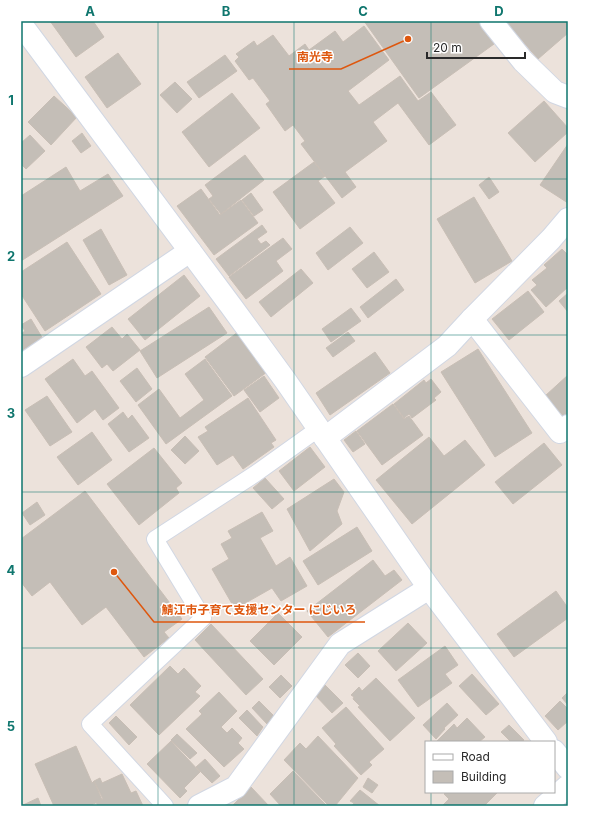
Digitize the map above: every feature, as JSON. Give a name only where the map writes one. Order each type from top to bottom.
[{"type":"street","points":[[491,21],[528,66],[555,92],[568,97]]},
{"type":"street","points":[[21,24],[285,380],[429,588],[545,741]]},
{"type":"street","points":[[322,433],[447,346],[551,239],[568,219]]},
{"type":"street","points":[[21,366],[190,250]]},
{"type":"street","points":[[472,319],[560,432],[568,426]]},
{"type":"street","points":[[199,806],[236,787],[340,644],[429,588]]},
{"type":"street","points":[[555,752],[568,768]]},
{"type":"street","points":[[545,806],[568,786]]},
{"type":"lane","points":[[165,806],[90,724],[203,618],[156,539],[255,474],[322,433]]},
{"type":"building","points":[[50,21],[93,21],[104,37],[76,57]]},
{"type":"building","points":[[364,21],[478,21],[494,44],[419,98]]},
{"type":"building","points":[[505,21],[568,21],[568,33],[538,59]]},
{"type":"building","points":[[364,26],[389,60],[348,91],[359,105],[400,76],[418,101],[431,92],[456,125],[429,145],[398,103],[373,122],[387,141],[345,172],[356,187],[342,198],[301,144],[305,141],[293,125],[285,131],[266,104],[270,101],[253,78],[249,80],[235,61],[239,57],[236,54],[254,41],[257,46],[273,35],[289,56],[305,44],[309,50],[335,31],[343,42]]},
{"type":"building","points":[[118,53],[141,84],[107,108],[85,77]]},
{"type":"building","points":[[225,55],[237,71],[199,98],[187,82]]},
{"type":"building","points":[[175,82],[192,99],[177,113],[160,95]]},
{"type":"building","points":[[232,93],[260,128],[209,167],[182,132]]},
{"type":"building","points":[[54,96],[77,117],[51,145],[28,122]]},
{"type":"building","points":[[544,101],[568,128],[568,132],[535,162],[508,133]]},
{"type":"building","points":[[82,133],[91,146],[81,153],[72,141]]},
{"type":"building","points":[[30,135],[45,151],[26,169],[21,164],[21,143]]},
{"type":"building","points":[[568,144],[568,203],[540,185]]},
{"type":"building","points":[[245,155],[264,180],[221,214],[209,199],[213,196],[205,185]]},
{"type":"building","points":[[314,162],[325,176],[318,181],[335,203],[300,229],[273,192]]},
{"type":"building","points":[[66,167],[80,191],[108,174],[123,196],[21,261],[21,196]]},
{"type":"building","points":[[489,177],[499,192],[489,199],[479,185]]},
{"type":"building","points":[[201,189],[220,215],[241,200],[258,223],[214,255],[177,206]]},
{"type":"building","points":[[251,193],[263,210],[254,216],[242,200]]},
{"type":"building","points":[[474,197],[512,261],[475,283],[437,219]]},
{"type":"building","points":[[262,225],[267,232],[257,239],[261,244],[266,241],[270,245],[229,276],[216,259]]},
{"type":"building","points":[[350,227],[363,243],[328,270],[316,253]]},
{"type":"building","points":[[101,229],[127,275],[109,285],[83,240]]},
{"type":"building","points":[[283,238],[292,249],[276,261],[283,271],[246,299],[229,277]]},
{"type":"building","points":[[67,242],[101,294],[45,331],[21,294],[21,272]]},
{"type":"building","points":[[562,249],[568,255],[568,287],[546,307],[531,290],[537,285],[532,280],[547,268],[544,265]]},
{"type":"building","points":[[374,252],[389,272],[367,288],[352,269]]},
{"type":"building","points":[[301,269],[313,283],[271,317],[259,302]]},
{"type":"building","points":[[184,275],[200,296],[145,340],[128,319]]},
{"type":"building","points":[[396,279],[404,290],[368,318],[360,307]]},
{"type":"building","points":[[528,291],[544,312],[509,340],[492,319]]},
{"type":"building","points":[[568,293],[568,312],[559,301]]},
{"type":"building","points":[[209,307],[227,333],[157,378],[140,351]]},
{"type":"building","points":[[351,308],[361,321],[331,342],[322,329]]},
{"type":"building","points":[[31,319],[43,339],[21,352],[21,334],[25,331],[21,325]]},
{"type":"building","points":[[112,327],[122,339],[127,334],[140,350],[113,371],[107,364],[102,368],[86,347]]},
{"type":"building","points":[[238,332],[267,372],[234,396],[205,357]]},
{"type":"building","points":[[348,332],[355,341],[333,357],[326,348]]},
{"type":"building","points":[[478,349],[532,433],[495,457],[441,372]]},
{"type":"building","points":[[375,352],[390,373],[330,415],[316,393]]},
{"type":"building","points":[[73,359],[85,376],[92,371],[119,408],[103,420],[95,409],[77,423],[45,379]]},
{"type":"building","points":[[205,359],[232,396],[166,444],[138,405],[159,389],[180,418],[204,400],[185,374]]},
{"type":"building","points":[[137,368],[152,389],[136,402],[120,381]]},
{"type":"building","points":[[568,375],[568,416],[565,418],[545,396]]},
{"type":"building","points":[[264,376],[279,398],[260,412],[244,390]]},
{"type":"building","points":[[431,379],[441,392],[434,398],[436,400],[412,418],[409,414],[404,418],[394,404],[424,380],[426,383]]},
{"type":"building","points":[[47,396],[72,432],[50,446],[25,410]]},
{"type":"building","points":[[248,398],[276,440],[271,443],[274,447],[243,469],[233,455],[217,465],[198,437],[208,431],[205,427]]},
{"type":"building","points":[[393,404],[404,419],[409,416],[423,435],[382,465],[357,431]]},
{"type":"building","points":[[123,412],[128,419],[132,415],[149,438],[129,452],[108,424]]},
{"type":"building","points":[[356,431],[365,444],[353,452],[344,440]]},
{"type":"building","points":[[92,432],[112,460],[78,485],[57,457]]},
{"type":"building","points":[[185,436],[199,451],[185,464],[171,450]]},
{"type":"building","points":[[429,437],[444,456],[465,440],[485,465],[412,524],[376,480]]},
{"type":"building","points":[[544,443],[562,465],[513,504],[495,482]]},
{"type":"building","points":[[310,447],[325,467],[294,491],[279,471]]},
{"type":"building","points":[[154,448],[182,483],[176,488],[179,493],[139,525],[107,484]]},
{"type":"building","points":[[265,478],[284,499],[272,509],[253,488]]},
{"type":"building","points":[[334,479],[344,492],[337,511],[342,524],[310,551],[287,509]]},
{"type":"building","points":[[85,491],[182,619],[164,632],[169,638],[144,657],[106,607],[82,625],[50,582],[32,596],[21,582],[21,539]]},
{"type":"building","points":[[37,502],[45,515],[30,525],[22,513]]},
{"type":"building","points":[[262,512],[273,531],[260,538],[276,566],[290,557],[307,586],[281,601],[272,588],[235,609],[212,569],[229,559],[221,544],[232,538],[228,531]]},
{"type":"building","points":[[357,527],[372,551],[318,585],[303,561]]},
{"type":"building","points":[[373,560],[385,576],[394,570],[402,580],[328,637],[307,611]]},
{"type":"building","points":[[556,591],[568,608],[568,618],[514,657],[497,634]]},
{"type":"building","points":[[278,613],[302,637],[274,665],[250,641]]},
{"type":"building","points":[[408,623],[427,643],[396,671],[378,651]]},
{"type":"building","points":[[211,624],[263,679],[246,695],[195,640]]},
{"type":"building","points":[[445,646],[458,665],[445,674],[452,683],[418,707],[398,680]]},
{"type":"building","points":[[358,653],[370,666],[358,678],[345,665]]},
{"type":"building","points":[[170,666],[178,674],[184,668],[201,686],[195,692],[200,696],[159,735],[130,705]]},
{"type":"building","points":[[472,674],[499,704],[486,715],[459,686]]},
{"type":"building","points":[[281,675],[292,686],[280,698],[269,687]]},
{"type":"building","points":[[376,678],[415,718],[390,741],[358,707],[360,706],[351,695],[359,687],[362,691]]},
{"type":"building","points":[[325,685],[343,703],[332,713],[315,695]]},
{"type":"building","points":[[219,692],[237,711],[221,727],[227,733],[232,728],[242,738],[238,743],[244,749],[224,767],[186,729],[202,714],[199,711]]},
{"type":"building","points":[[568,692],[568,705],[562,698]]},
{"type":"building","points":[[259,701],[275,717],[267,724],[252,708]]},
{"type":"building","points":[[560,701],[568,709],[568,721],[558,730],[545,716]]},
{"type":"building","points":[[447,703],[458,715],[444,728],[445,729],[436,739],[423,725]]},
{"type":"building","points":[[346,707],[384,749],[369,762],[372,765],[361,775],[334,746],[336,744],[322,728]]},
{"type":"building","points":[[247,710],[263,727],[257,736],[239,718]]},
{"type":"building","points":[[116,716],[137,737],[129,745],[109,723]]},
{"type":"building","points":[[467,718],[485,737],[480,741],[437,741],[454,724],[457,728]]},
{"type":"building","points":[[509,725],[524,740],[510,741],[501,732]]},
{"type":"building","points":[[177,734],[197,753],[190,759],[171,740]]},
{"type":"building","points":[[318,736],[358,778],[335,806],[329,806],[284,760],[300,743],[306,749]]},
{"type":"building","points":[[171,741],[200,772],[184,788],[187,791],[180,798],[147,764]]},
{"type":"building","points":[[76,746],[92,783],[94,781],[102,800],[89,806],[54,806],[35,764]]},
{"type":"building","points":[[205,759],[220,776],[212,783],[196,767]]},
{"type":"building","points":[[293,771],[327,806],[281,806],[270,794]]},
{"type":"building","points":[[122,774],[131,793],[136,791],[143,806],[98,806],[96,802],[103,799],[94,781],[100,778],[102,783]]},
{"type":"building","points":[[368,778],[378,785],[372,793],[363,787]]},
{"type":"building","points":[[251,787],[269,806],[232,806]]},
{"type":"building","points":[[360,790],[380,806],[352,806],[354,803],[350,801]]},
{"type":"building","points":[[497,793],[484,806],[444,806],[443,805],[449,799],[444,794]]},
{"type":"building","points":[[38,798],[41,806],[21,806]]},
{"type":"place","name":"南光寺","points":[[408,39]]},
{"type":"place","name":"鯖江市子育て支援センター にじいろ","points":[[114,572]]}]
